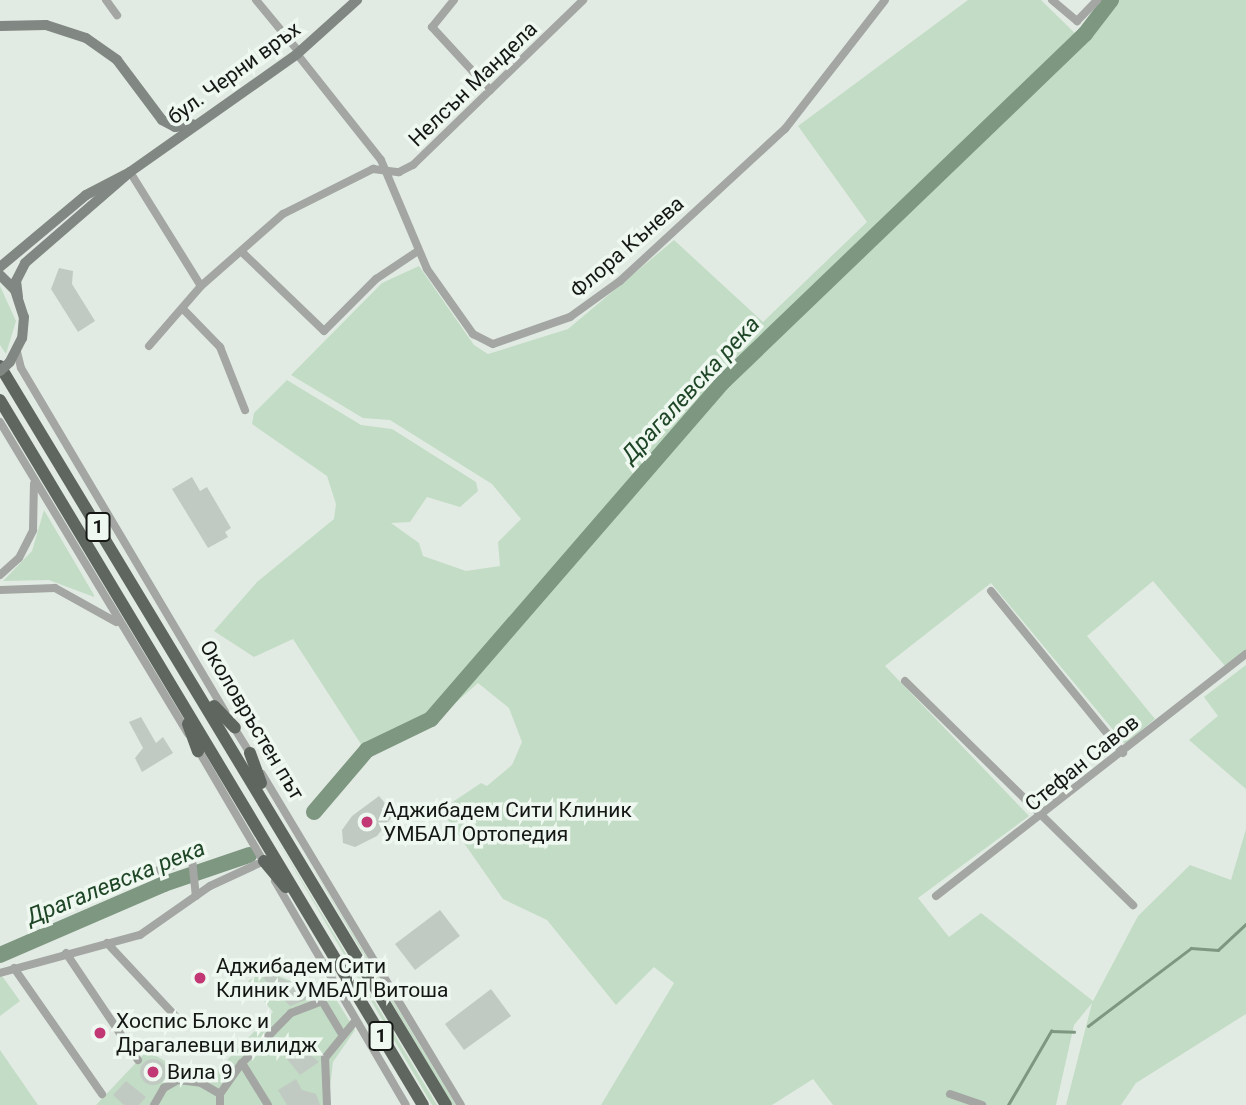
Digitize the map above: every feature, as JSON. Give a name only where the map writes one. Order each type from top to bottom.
[{"type":"highway","name":"Околовръстен път","points":[[3,366],[446,1105]]},
{"type":"highway","name":"1","points":[[0,400],[423,1105]]},
{"type":"highway","points":[[197,688],[235,728]]},
{"type":"highway","points":[[177,694],[198,751]]},
{"type":"highway","points":[[250,754],[271,810]]},
{"type":"highway","points":[[264,861],[313,919]]},
{"type":"main road","name":"бул. Черни връх","points":[[18,297],[16,281],[25,263],[130,172],[298,53],[357,0]]},
{"type":"main road","points":[[0,26],[32,24],[72,32],[117,60],[167,124],[179,127],[202,121]]},
{"type":"main road","name":"бул. Черни връх","points":[[0,267],[86,195],[130,172]]},
{"type":"main road","points":[[0,275],[18,297],[24,324],[17,352],[3,366]]},
{"type":"street","points":[[106,0],[117,15]]},
{"type":"street","name":"Флора Кънева","points":[[256,0],[387,171],[418,251],[481,341],[493,344],[570,317],[620,281],[785,129],[885,0]]},
{"type":"street","points":[[454,0],[432,27],[490,90]]},
{"type":"street","name":"Нелсън Мандела","points":[[149,346],[184,310],[201,286],[244,254],[303,201],[373,169],[387,171],[413,165],[583,0]]},
{"type":"street","points":[[1052,0],[1077,21],[1097,0]]},
{"type":"street","points":[[130,172],[201,286]]},
{"type":"street","points":[[244,254],[324,331],[376,279],[418,251]]},
{"type":"street","points":[[184,310],[220,347],[245,410]]},
{"type":"street","name":"Околовръстен път","points":[[17,352],[21,368],[461,1105]]},
{"type":"street","points":[[0,422],[264,861],[406,1105]]},
{"type":"street","points":[[0,575],[19,558],[33,530],[33,478]]},
{"type":"street","points":[[0,590],[55,588],[120,625]]},
{"type":"street","points":[[991,591],[1123,753]]},
{"type":"street","name":"Стефан Савов","points":[[936,896],[1043,817],[1246,654]]},
{"type":"street","points":[[905,681],[1133,905]]},
{"type":"street","points":[[90,893],[192,859],[192,880],[196,895]]},
{"type":"street","points":[[0,973],[140,935],[196,895],[264,861]]},
{"type":"street","points":[[107,943],[180,1021]]},
{"type":"street","points":[[66,953],[138,1060]]},
{"type":"street","points":[[14,968],[102,1094]]},
{"type":"street","points":[[220,1105],[220,1094],[242,1063],[291,1013],[308,1004],[322,1001],[341,1033]]},
{"type":"street","points":[[327,1105],[322,1071],[341,1033],[356,1020]]},
{"type":"street","points":[[242,1063],[268,1105]]},
{"type":"street","points":[[154,1105],[164,1088],[178,1080],[201,1083],[220,1094]]},
{"type":"street","points":[[950,1094],[982,1105]]},
{"type":"green space","points":[[968,0],[1041,0],[1085,43],[1114,0],[1246,0],[1246,650],[1225,666],[1153,581],[1087,636],[1155,719],[1125,744],[991,583],[885,666],[1029,816],[918,898],[949,937],[981,913],[1093,1001],[1138,916],[1190,865],[1231,880],[1246,829],[1246,1014],[1136,1083],[1121,1105],[1066,1105],[1092,1003],[1074,1025],[1056,1105],[833,1105],[813,1079],[772,1105],[601,1105],[674,983],[654,967],[616,1005],[547,920],[503,899],[441,810],[481,783],[487,786],[512,765],[522,742],[509,708],[478,683],[428,727],[368,755],[293,639],[254,657],[214,631],[257,582],[334,519],[336,504],[327,476],[252,424],[254,413],[287,380],[361,425],[392,429],[476,482],[478,491],[460,507],[427,497],[410,522],[391,523],[419,543],[423,556],[466,571],[500,566],[498,542],[521,519],[492,484],[390,420],[363,418],[291,375],[382,283],[419,266],[474,345],[488,354],[568,329],[674,240],[763,322],[867,222],[798,126]]},
{"type":"green space","points":[[0,286],[16,321],[6,354],[0,345]]},
{"type":"green space","points":[[44,510],[94,597],[49,580],[3,581],[32,551]]},
{"type":"green space","points":[[1246,665],[1246,789],[1189,740],[1218,716],[1204,697]]},
{"type":"green space","points":[[272,831],[437,1105],[432,1105]]},
{"type":"green space","points":[[305,855],[456,1105],[452,1105]]},
{"type":"green space","points":[[266,971],[314,990],[326,983],[355,1030],[333,1062],[328,1105],[96,1105],[147,1051],[205,1083],[273,1012],[248,981]]},
{"type":"green space","points":[[0,973],[20,1001],[0,1016]]},
{"type":"green space","points":[[0,1050],[38,1105],[0,1105]]},
{"type":"building","points":[[59,268],[73,271],[72,284],[95,321],[78,332],[51,289]]},
{"type":"building","points":[[192,477],[200,491],[207,487],[231,528],[225,532],[228,537],[208,548],[172,489]]},
{"type":"building","points":[[141,717],[156,743],[163,737],[173,753],[142,772],[135,758],[143,748],[129,722]]},
{"type":"building","name":"Аджибадем Сити Клиник УМБАЛ Ортопедия","points":[[379,796],[394,814],[377,836],[355,847],[343,843],[342,830],[352,816]]},
{"type":"building","points":[[440,910],[460,936],[415,970],[395,944]]},
{"type":"building","points":[[269,973],[314,993],[313,997],[290,1006],[263,978]]},
{"type":"building","points":[[491,989],[511,1016],[464,1050],[445,1024]]},
{"type":"building","points":[[291,1039],[319,1062],[300,1075],[278,1048]]},
{"type":"building","name":"Вила 9","points":[[153,1059],[162,1063],[166,1072],[162,1081],[153,1085],[144,1081],[140,1072],[144,1063]]},
{"type":"building","points":[[296,1079],[302,1090],[316,1094],[320,1105],[287,1105],[278,1090]]},
{"type":"building","points":[[126,1081],[146,1097],[139,1105],[124,1105],[113,1095]]},
{"type":"waterway","name":"Драгалевска река","points":[[314,812],[367,750],[431,719],[724,381],[1085,34],[1111,0]]},
{"type":"waterway","name":"Драгалевска река","points":[[0,955],[164,884],[249,855]]},
{"type":"waterway","points":[[1088,1026],[1191,948],[1218,950],[1246,924]]},
{"type":"waterway","points":[[1008,1105],[1051,1031],[1074,1032]]},
{"type":"place","name":"Аджибадем Сити Клиник УМБАЛ Ортопедия","points":[[367,822]]},
{"type":"place","name":"Аджибадем Сити Клиник УМБАЛ Витоша","points":[[200,978]]},
{"type":"place","name":"Хоспис Блокс и Драгалевци вилидж","points":[[100,1033]]},
{"type":"place","name":"Вила 9","points":[[153,1072]]}]
